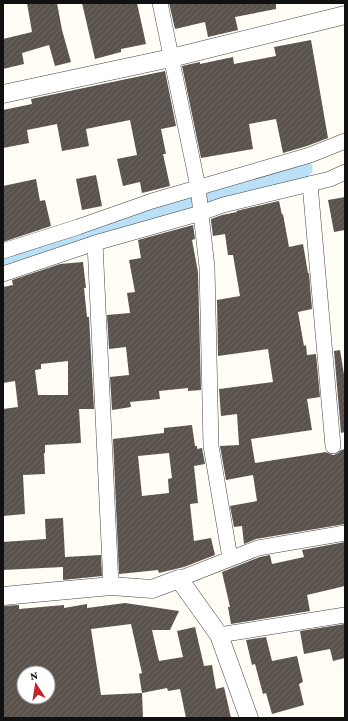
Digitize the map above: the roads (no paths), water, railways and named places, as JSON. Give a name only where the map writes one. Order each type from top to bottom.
[{"type":"street","points":[[160,3],[198,187],[207,267],[211,446],[230,558]]},
{"type":"street","points":[[3,94],[171,58],[345,15]]},
{"type":"street","points":[[3,251],[198,187],[310,155],[345,141]]},
{"type":"street","points":[[3,274],[95,243],[201,213],[222,205],[330,179],[345,172]]},
{"type":"street","points":[[310,184],[333,446]]},
{"type":"street","points":[[95,243],[111,586]]},
{"type":"street","points":[[3,596],[111,586],[152,588],[258,548],[345,533]]},
{"type":"street","points":[[179,579],[220,635],[249,718]]},
{"type":"street","points":[[220,635],[345,615]]},
{"type":"waterway","points":[[3,263],[164,211],[304,169]]}]
